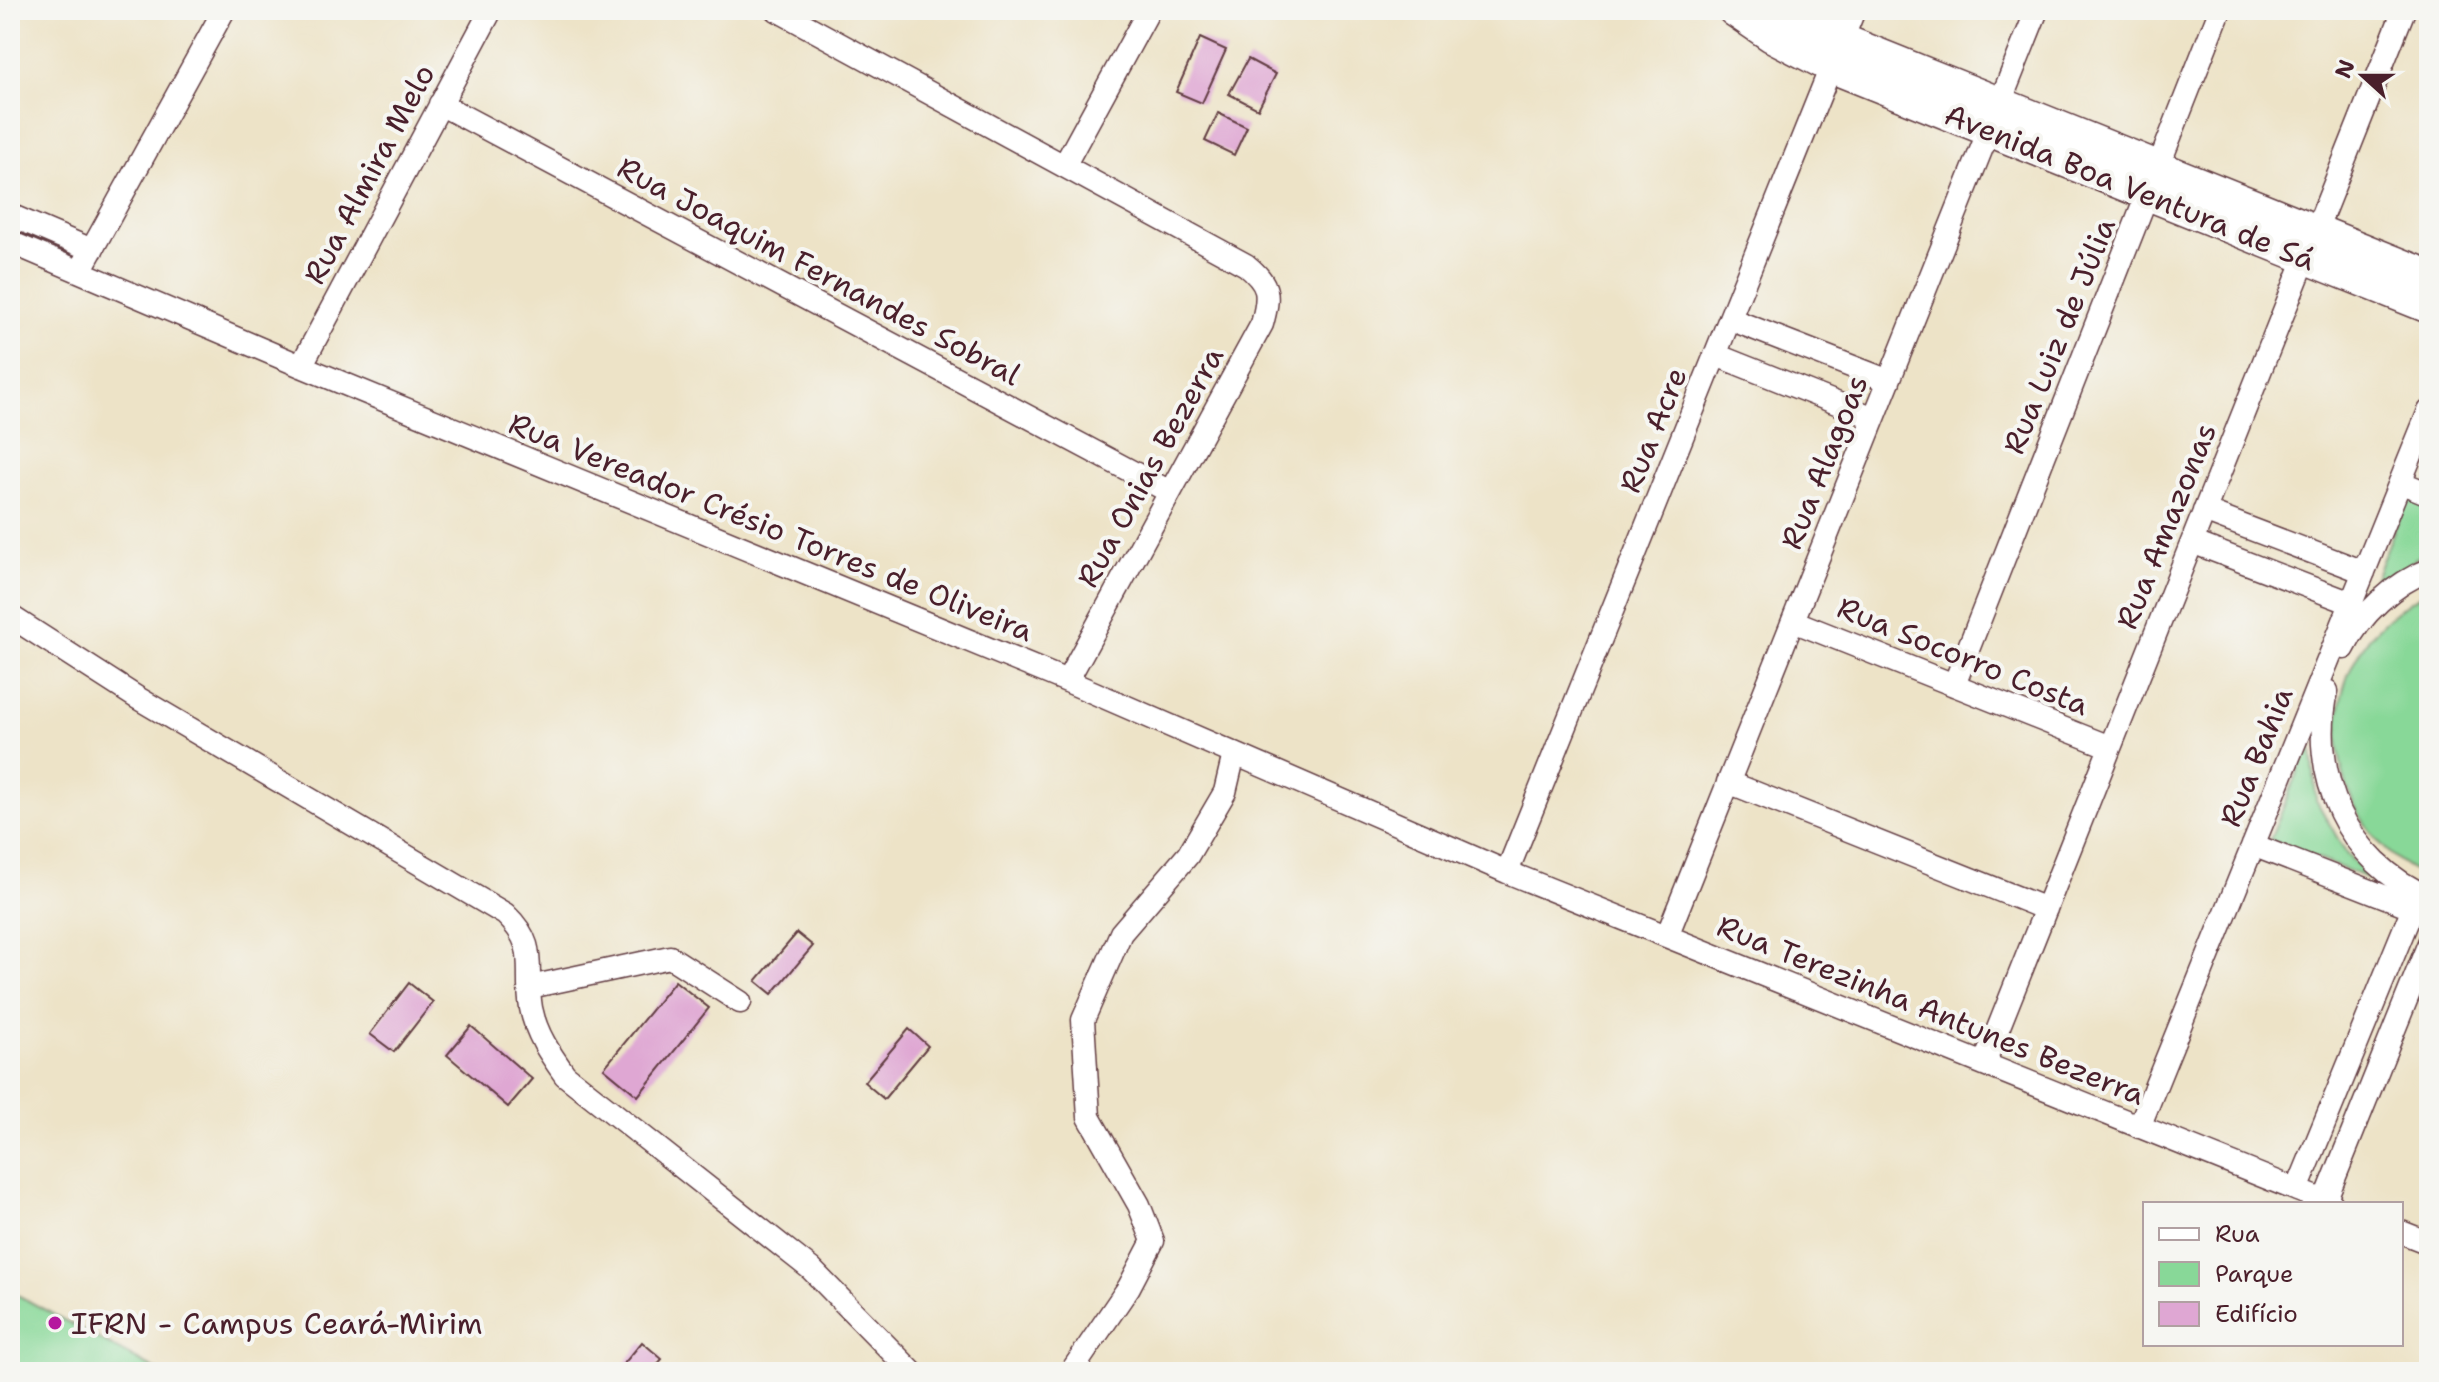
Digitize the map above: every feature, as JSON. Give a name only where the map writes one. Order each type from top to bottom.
[{"type":"street","points":[[80,271],[224,10]]},
{"type":"street","name":"Rua Almira Melo","points":[[301,366],[491,10]]},
{"type":"street","points":[[777,10],[1064,166],[1149,10]]},
{"type":"street","points":[[1734,10],[1772,36],[1837,53]]},
{"type":"street","points":[[1784,10],[1837,53]]},
{"type":"street","name":"Rua Acre","points":[[1507,872],[1854,10]]},
{"type":"street","name":"Rua Alagoas","points":[[1667,936],[2037,10]]},
{"type":"street","name":"Rua Luiz de Júlia","points":[[1954,685],[2220,10]]},
{"type":"street","name":"Rua Amazonas","points":[[1984,1064],[2404,10]]},
{"type":"street","name":"Avenida Boa Ventura de Sá","points":[[1837,53],[2310,244],[2429,307]]},
{"type":"street","name":"Rua Joaquim Fernandes Sobral","points":[[440,104],[1170,492]]},
{"type":"street","name":"Rua Onias Bezerra","points":[[1064,166],[1246,265],[1267,288],[1262,324],[1067,681]]},
{"type":"street","points":[[10,215],[92,250]]},
{"type":"street","name":"Rua Vereador Crésio Torres de Oliveira","points":[[10,242],[301,366],[1067,681],[1507,872]]},
{"type":"street","name":"Avenida Boa Ventura de Sá","points":[[2310,244],[2429,276]]},
{"type":"street","points":[[1730,319],[1889,381]]},
{"type":"street","points":[[1716,355],[1874,418]]},
{"type":"street","name":"Rua Bahia","points":[[2139,1127],[2253,845],[2327,674],[2351,603],[2429,411]]},
{"type":"street","points":[[2400,482],[2429,494]]},
{"type":"street","points":[[2204,511],[2364,572]]},
{"type":"street","points":[[2192,542],[2351,603]]},
{"type":"street","points":[[2423,903],[2383,870],[2354,839],[2334,801],[2322,760],[2321,717],[2327,674],[2351,634],[2381,600],[2418,574],[2429,570]]},
{"type":"street","points":[[10,616],[136,697],[505,914],[520,929],[526,942],[530,963],[531,1008],[541,1041],[565,1075],[811,1269],[912,1372]]},
{"type":"street","name":"Rua Socorro Costa","points":[[1793,621],[2110,747]]},
{"type":"street","points":[[1071,1372],[1129,1287],[1153,1241],[1139,1205],[1089,1117],[1083,1020],[1121,933],[1188,855],[1225,792],[1234,754]]},
{"type":"street","points":[[1728,782],[2046,909]]},
{"type":"street","points":[[2253,845],[2423,903]]},
{"type":"street","name":"Rua Terezinha Antunes Bezerra","points":[[1507,872],[2326,1202]]},
{"type":"street","points":[[2297,1190],[2423,903]]},
{"type":"street","points":[[2328,1202],[2429,943]]},
{"type":"street","points":[[530,987],[670,957],[740,1002]]},
{"type":"street","points":[[2403,1233],[2429,1243]]},
{"type":"green space","points":[[2407,499],[2429,508],[2429,554],[2418,557],[2366,600]]},
{"type":"green space","points":[[2429,589],[2429,878],[2399,861],[2375,837],[2356,808],[2344,776],[2338,743],[2340,709],[2348,676],[2364,645],[2402,607]]},
{"type":"green space","points":[[2311,739],[2316,800],[2347,855],[2375,881],[2270,840]]},
{"type":"green space","name":"IFRN - Campus Ceará-Mirim","points":[[10,1291],[160,1372],[10,1372]]},
{"type":"building","points":[[1200,38],[1226,50],[1202,103],[1176,92]]},
{"type":"building","points":[[1248,59],[1276,74],[1258,109],[1229,94]]},
{"type":"building","points":[[1218,113],[1247,127],[1234,155],[1205,141]]},
{"type":"building","points":[[797,933],[813,946],[772,994],[756,981]]},
{"type":"building","points":[[675,981],[709,1008],[638,1096],[604,1068]]},
{"type":"building","points":[[409,983],[433,1002],[394,1052],[370,1034]]},
{"type":"building","points":[[471,1026],[532,1079],[508,1107],[447,1055]]},
{"type":"building","points":[[909,1029],[928,1046],[884,1099],[864,1082]]},
{"type":"building","points":[[642,1342],[662,1359],[651,1372],[617,1372]]},
{"type":"place","name":"IFRN - Campus Ceará-Mirim","points":[[55,1323]]}]
